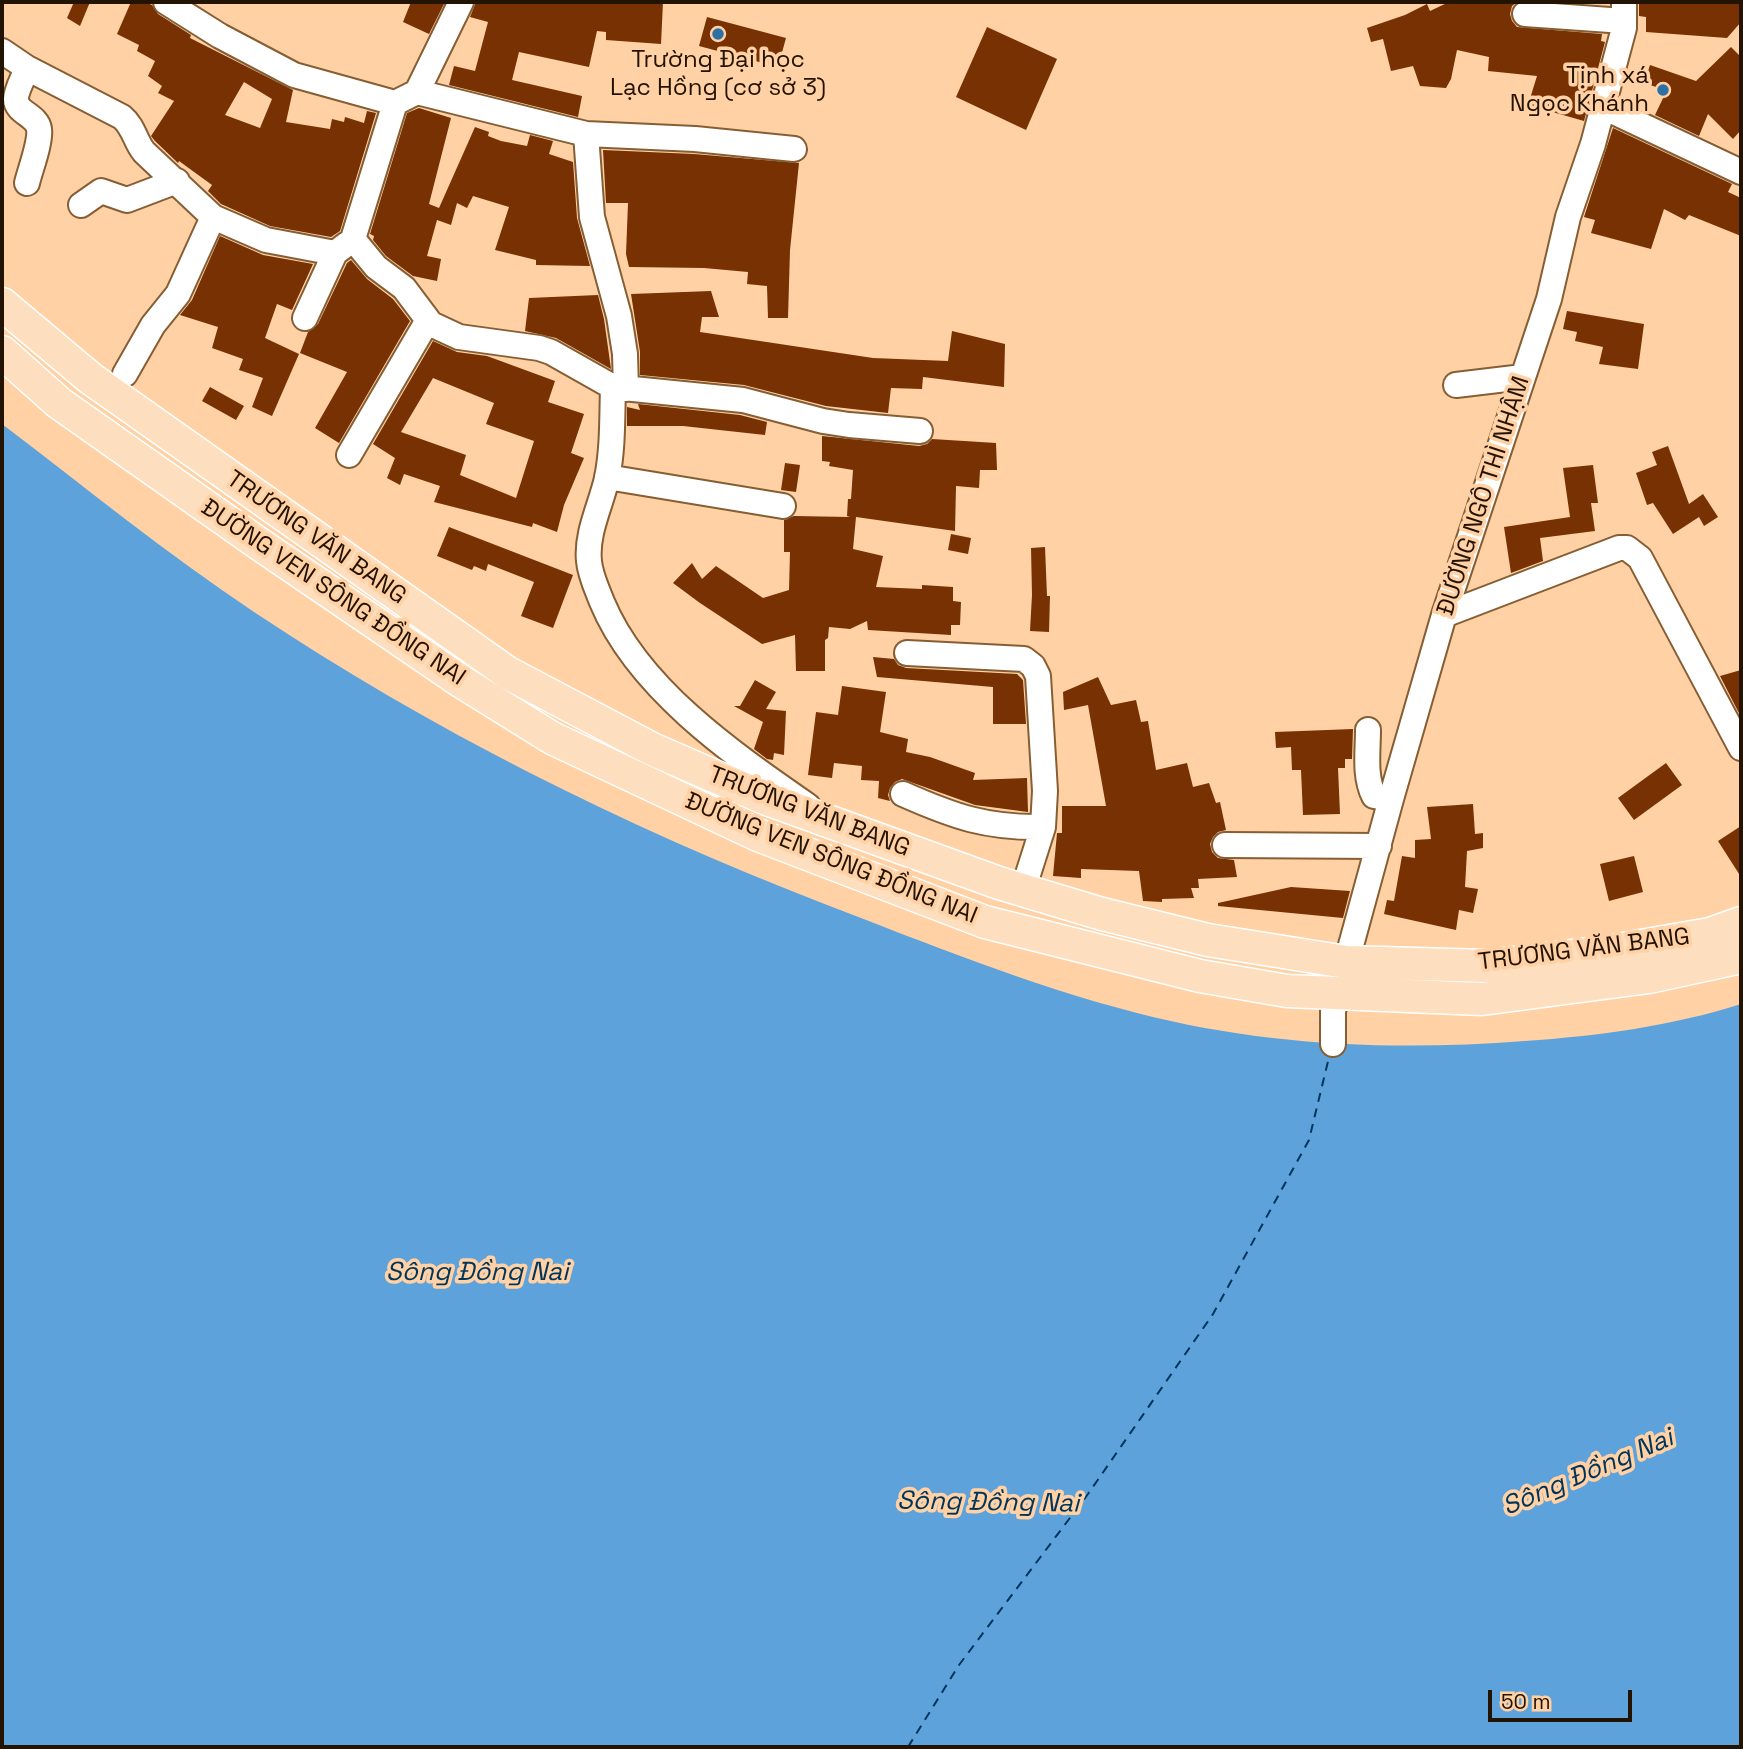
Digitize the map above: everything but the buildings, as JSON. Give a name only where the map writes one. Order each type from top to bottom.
[{"type":"main road","name":"TRƯƠNG VĂN BANG","points":[[2,304],[90,378],[508,673],[652,749],[767,799],[1023,890],[1102,914],[1208,940],[1338,989],[1488,966],[1606,952],[1710,934],[1741,923]]},
{"type":"main road","name":"ĐƯỜNG VEN SÔNG ĐỒNG NAI","points":[[2,352],[59,403],[258,543],[462,682],[552,738],[758,835],[985,922],[1199,975],[1287,991],[1338,989],[1482,999],[1649,977],[1741,957]]},
{"type":"street","points":[[166,2],[220,36],[293,75],[586,134],[695,139],[794,149]]},
{"type":"street","points":[[304,317],[344,246],[406,98],[461,2]]},
{"type":"street","points":[[1525,14],[1624,12]]},
{"type":"street","name":"ĐƯỜNG NGÔ THÌ NHẬM","points":[[1333,1044],[1338,989],[1391,799],[1444,615],[1549,299],[1568,218],[1603,107],[1624,12]]},
{"type":"street","points":[[2,51],[27,68],[122,117],[128,122],[137,144],[144,152],[213,217],[266,240],[344,246],[404,288],[428,320],[444,331],[459,337],[551,352],[619,388],[730,398],[849,425],[920,431]]},
{"type":"street","points":[[27,68],[16,102],[36,121],[39,133],[27,183]]},
{"type":"street","points":[[1603,107],[1741,172]]},
{"type":"street","points":[[586,134],[592,217],[610,277],[625,354],[607,477],[589,542],[589,562],[595,585],[612,625],[632,656],[654,682],[738,757],[833,822]]},
{"type":"street","points":[[80,205],[102,191],[127,200],[177,181]]},
{"type":"street","points":[[125,374],[146,334],[177,294],[213,217]]},
{"type":"street","points":[[349,455],[428,320]]},
{"type":"street","points":[[1456,385],[1522,377]]},
{"type":"street","points":[[607,477],[783,506]]},
{"type":"street","points":[[1444,615],[1619,548],[1627,548],[1640,558],[1741,748]]},
{"type":"street","points":[[908,653],[1024,659],[1033,666],[1038,676],[1045,791],[1044,827],[1023,890]]},
{"type":"street","points":[[1368,730],[1367,779],[1370,788],[1374,796],[1391,799]]},
{"type":"street","points":[[903,794],[980,824],[1010,828],[1044,827]]},
{"type":"street","points":[[1225,845],[1379,846]]},
{"type":"water","name":"Sông Đồng Nai","points":[[2,424],[158,544],[254,612],[321,655],[459,736],[675,842],[822,903],[1017,976],[1097,1002],[1185,1024],[1281,1039],[1378,1045],[1476,1044],[1580,1036],[1662,1024],[1741,1004],[1741,1747],[2,1747]]},
{"type":"ferry route","points":[[908,1747],[959,1665],[1088,1494],[1213,1314],[1309,1140],[1330,1053]]},
{"type":"place","name":"Trường Đại học Lạc Hồng (cơ sở 3)","points":[[718,34]]},
{"type":"place","name":"Tịnh xá Ngọc Khánh","points":[[1663,90]]}]
